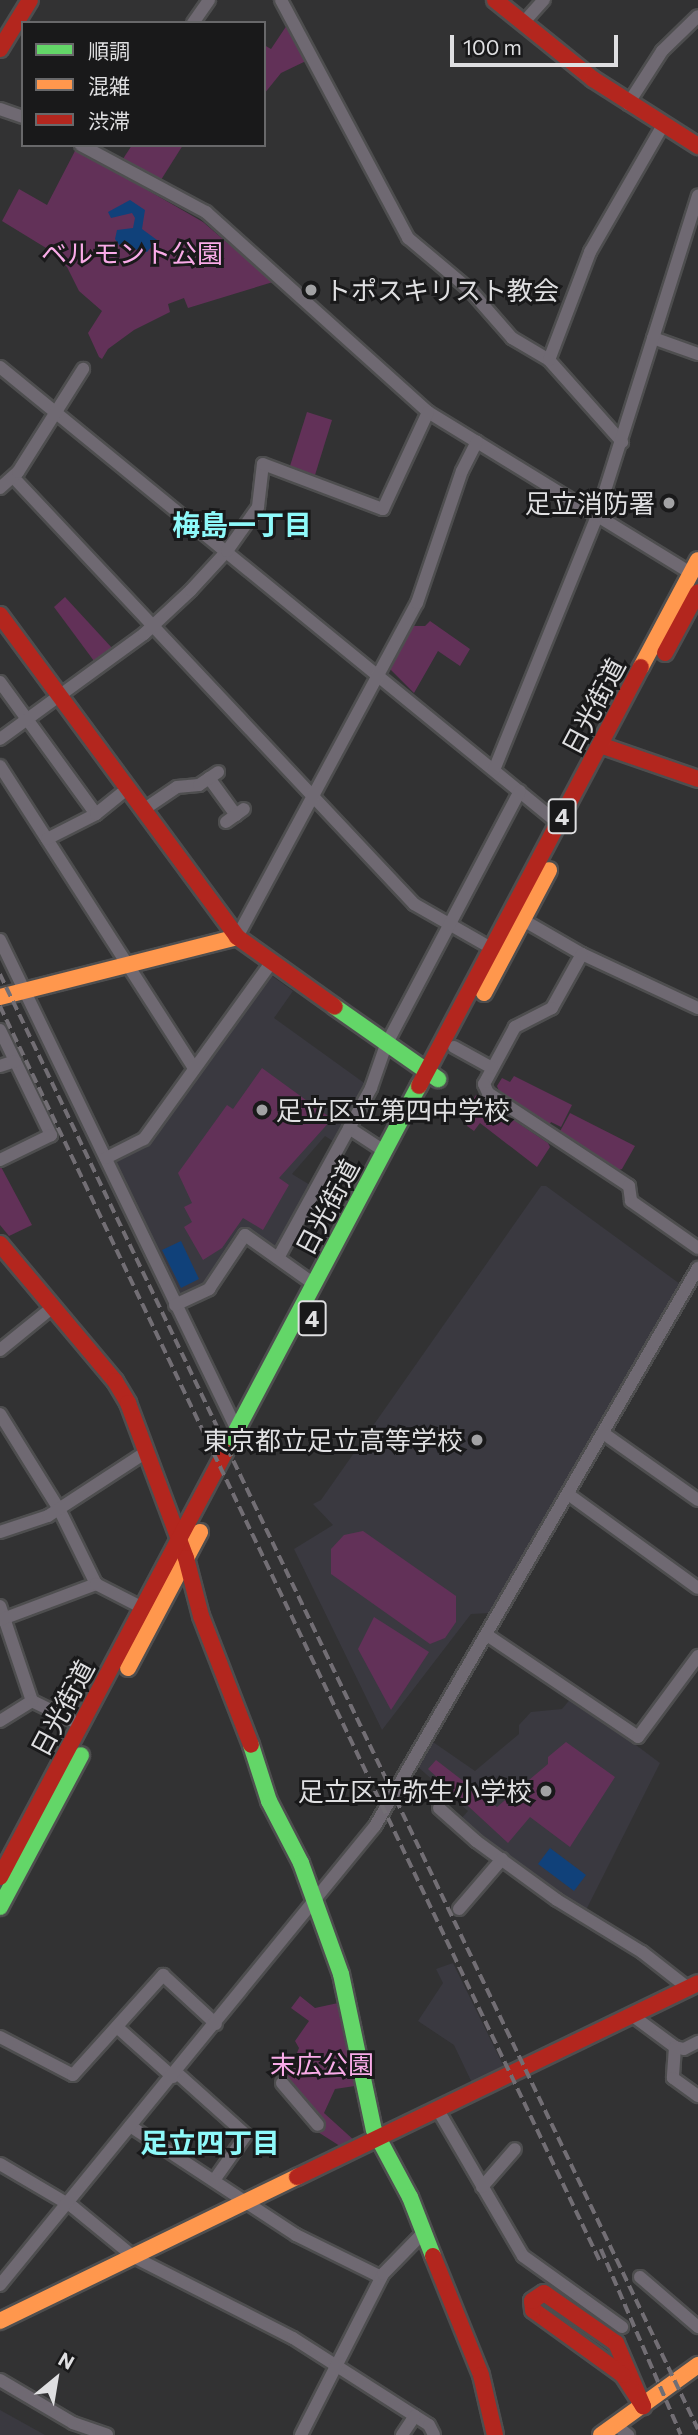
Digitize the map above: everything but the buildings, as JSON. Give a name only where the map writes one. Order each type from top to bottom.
[{"type":"main road","points":[[0,50],[30,0]]},
{"type":"main road","points":[[495,0],[628,104],[662,127],[698,146]]},
{"type":"main road","name":"日光街道","points":[[0,1877],[384,1151],[432,1075],[454,1047],[523,920],[694,567]]},
{"type":"main road","name":"日光街道","points":[[0,1907],[186,1558],[432,1075],[491,948],[558,823],[607,747],[698,592]]},
{"type":"main road","points":[[0,615],[237,937],[432,1075]]},
{"type":"main road","points":[[607,747],[698,779]]},
{"type":"main road","points":[[0,997],[128,967],[237,937]]},
{"type":"main road","points":[[0,1244],[115,1381],[146,1452],[186,1558],[201,1616],[237,1699],[270,1801],[315,1899],[341,1974],[379,2139],[400,2174],[481,2375],[495,2435]]},
{"type":"main road","points":[[0,2321],[693,1986]]},
{"type":"main road","points":[[549,2295],[616,2343],[643,2406],[623,2375],[533,2310],[536,2296],[549,2295]]},
{"type":"main road","points":[[601,2435],[622,2430],[643,2406],[697,2369]]},
{"type":"street","points":[[194,21],[209,0]]},
{"type":"street","points":[[281,0],[408,238],[470,290],[512,338],[549,360],[622,442]]},
{"type":"street","points":[[523,23],[544,0]]},
{"type":"street","points":[[628,104],[662,51],[698,16]]},
{"type":"street","points":[[0,109],[21,116]]},
{"type":"street","points":[[549,360],[590,252],[662,127]]},
{"type":"street","points":[[87,147],[206,212],[428,412],[597,516],[694,567]]},
{"type":"street","points":[[494,770],[597,516],[698,196]]},
{"type":"street","points":[[653,338],[698,354]]},
{"type":"street","points":[[0,367],[558,823]]},
{"type":"street","points":[[0,488],[14,478],[83,369]]},
{"type":"street","points":[[0,739],[153,626],[227,551],[258,507],[263,464],[383,509],[428,412]]},
{"type":"street","points":[[237,937],[417,603],[462,471],[477,442]]},
{"type":"street","points":[[14,478],[414,904],[491,948]]},
{"type":"street","points":[[0,682],[96,814]]},
{"type":"street","points":[[0,766],[193,1067]]},
{"type":"street","points":[[143,810],[177,787],[199,785],[213,775],[235,816]]},
{"type":"street","points":[[47,839],[96,814],[127,789]]},
{"type":"street","points":[[278,1258],[371,1088],[386,1045],[520,791]]},
{"type":"street","points":[[523,920],[582,954],[698,1008]]},
{"type":"street","points":[[0,940],[237,1430]]},
{"type":"street","points":[[582,954],[552,1008],[515,1027],[484,1084],[488,1093],[629,1186],[631,1201],[698,1248]]},
{"type":"street","points":[[106,1158],[144,1139],[193,1067],[271,963]]},
{"type":"street","points":[[0,1030],[51,1135],[0,1160]]},
{"type":"street","points":[[454,1047],[492,1068]]},
{"type":"street","points":[[0,1066],[15,1061]]},
{"type":"street","points":[[349,1128],[384,1151]]},
{"type":"street","points":[[175,1305],[209,1289],[245,1235],[314,1284]]},
{"type":"street","points":[[0,2285],[175,2075],[375,1826],[698,1268]]},
{"type":"street","points":[[0,1350],[53,1307]]},
{"type":"street","points":[[0,1414],[59,1508],[96,1584],[144,1608]]},
{"type":"street","points":[[603,1433],[698,1500]]},
{"type":"street","points":[[0,1532],[59,1508],[146,1452]]},
{"type":"street","points":[[568,1494],[698,1588]]},
{"type":"street","points":[[81,1725],[32,1701],[1,1615],[96,1584]]},
{"type":"street","points":[[487,1635],[638,1737],[698,1656]]},
{"type":"street","points":[[0,1721],[32,1701]]},
{"type":"street","points":[[439,1808],[502,1859],[693,1986]]},
{"type":"street","points":[[459,1909],[502,1859]]},
{"type":"street","points":[[0,2037],[73,2076],[163,1975],[216,2024]]},
{"type":"street","points":[[634,2016],[675,2047],[684,2049],[698,2042]]},
{"type":"street","points":[[117,2027],[246,2135],[215,2179]]},
{"type":"street","points":[[675,2047],[673,2078],[698,2096]]},
{"type":"street","points":[[282,2083],[318,2125]]},
{"type":"street","points":[[438,2110],[523,2256],[622,2328]]},
{"type":"street","points":[[130,2126],[215,2179],[296,2235],[381,2277]]},
{"type":"street","points":[[482,2187],[515,2149]]},
{"type":"street","points":[[0,2164],[66,2203],[134,2256],[256,2316],[336,2365],[429,2425],[434,2435]]},
{"type":"street","points":[[301,2435],[381,2277],[424,2232]]},
{"type":"street","points":[[640,2277],[698,2328]]},
{"type":"street","points":[[0,2380],[73,2423],[107,2435]]},
{"type":"street","points":[[402,2435],[415,2416]]},
{"type":"shaded area","name":"足立区立第四中学校","points":[[269,974],[293,991],[274,1018],[367,1085],[336,1143],[325,1136],[292,1174],[310,1185],[279,1244],[273,1247],[244,1227],[208,1283],[175,1296],[114,1166],[116,1160],[148,1143]]},
{"type":"shaded area","name":"東京都立足立高等学校","points":[[541,1186],[546,1186],[680,1284],[491,1613],[471,1614],[382,1730],[294,1549],[333,1525],[313,1504],[321,1500]]},
{"type":"shaded area","name":"足立区立弥生小学校","points":[[572,1697],[660,1763],[586,1910],[560,1897],[480,1838],[460,1820],[468,1811],[418,1767],[433,1742],[475,1771],[519,1734],[519,1725],[531,1712],[562,1709]]},
{"type":"shaded area","points":[[453,1963],[505,2069],[473,2085],[454,2045],[418,2021],[443,1983],[436,1969]]},
{"type":"shaded area","points":[[0,2410],[45,2435],[0,2435]]},
{"type":"green space","points":[[289,22],[308,60],[281,73],[266,92],[266,46],[271,49]]},
{"type":"green space","name":"ベルモント公園","points":[[131,147],[182,147],[159,183],[121,162]]},
{"type":"green space","name":"ベルモント公園","points":[[76,149],[203,222],[273,282],[188,308],[184,298],[168,304],[170,312],[134,330],[108,349],[102,359],[99,357],[88,333],[102,311],[79,291],[67,267],[51,251],[2,221],[19,189],[47,205]]},
{"type":"green space","points":[[307,412],[332,420],[315,475],[290,466]]},
{"type":"green space","points":[[65,597],[112,648],[94,661],[54,607]]},
{"type":"green space","points":[[430,621],[470,649],[460,666],[438,651],[414,693],[389,668],[412,626],[425,626]]},
{"type":"green space","points":[[262,1068],[332,1119],[279,1178],[289,1185],[263,1230],[243,1218],[222,1248],[203,1260],[184,1227],[192,1222],[184,1207],[192,1203],[178,1173],[227,1105],[233,1109]]},
{"type":"green space","points":[[514,1076],[572,1105],[561,1127],[551,1122],[548,1127],[501,1096],[497,1086],[502,1078],[510,1082]]},
{"type":"green space","points":[[476,1095],[548,1143],[550,1147],[537,1167],[480,1123],[474,1131],[467,1126],[471,1117],[465,1112]]},
{"type":"green space","points":[[570,1113],[635,1146],[622,1169],[616,1171],[558,1135]]},
{"type":"green space","points":[[0,1165],[32,1225],[9,1236],[0,1225]]},
{"type":"green space","points":[[363,1531],[456,1596],[456,1622],[445,1638],[430,1644],[331,1574],[331,1549],[344,1535]]},
{"type":"green space","points":[[374,1617],[429,1652],[391,1710],[358,1649]]},
{"type":"green space","points":[[566,1742],[615,1777],[570,1847],[530,1817],[508,1843],[428,1769],[436,1760],[497,1807],[548,1764],[548,1757]]},
{"type":"green space","name":"末広公園","points":[[300,1996],[315,2008],[338,2003],[355,2086],[335,2089],[324,2113],[356,2142],[343,2148],[318,2132],[322,2124],[286,2080],[299,2048],[295,2041],[309,2021],[291,2008]]},
{"type":"water","points":[[130,200],[145,210],[142,229],[157,240],[147,252],[120,246],[115,239],[117,230],[133,228],[135,218],[132,213],[111,218],[108,212]]},
{"type":"water","points":[[181,1241],[199,1279],[181,1288],[162,1250]]},
{"type":"water","points":[[550,1848],[586,1875],[574,1891],[538,1864]]},
{"type":"railway","points":[[0,974],[698,2429]]},
{"type":"railway","points":[[0,1006],[600,2261]]},
{"type":"railway","points":[[601,2249],[681,2435]]},
{"type":"traffic: fast","points":[[335,1007],[438,1079]]},
{"type":"traffic: fast","points":[[225,1452],[419,1086]]},
{"type":"traffic: fast","points":[[251,1745],[269,1801],[301,1863],[341,1974],[374,2130],[410,2197],[433,2256]]},
{"type":"traffic: fast","points":[[0,1907],[81,1755]]},
{"type":"traffic: slow","points":[[641,667],[698,560]]},
{"type":"traffic: slow","points":[[484,993],[549,870]]},
{"type":"traffic: slow","points":[[0,997],[237,937]]},
{"type":"traffic: slow","points":[[128,1668],[200,1532]]},
{"type":"traffic: slow","points":[[0,2321],[297,2177]]},
{"type":"traffic: slow","points":[[601,2435],[698,2365]]},
{"type":"traffic: jam","points":[[0,49],[30,0]]},
{"type":"traffic: jam","points":[[495,0],[593,79],[698,146]]},
{"type":"traffic: jam","points":[[665,653],[698,592]]},
{"type":"traffic: jam","points":[[0,615],[237,937],[335,1007]]},
{"type":"traffic: jam","points":[[419,1086],[641,667]]},
{"type":"traffic: jam","points":[[600,745],[698,779]]},
{"type":"traffic: jam","points":[[0,1244],[115,1381],[128,1403],[186,1558],[201,1616],[251,1745]]},
{"type":"traffic: jam","points":[[0,1877],[225,1452]]},
{"type":"traffic: jam","points":[[297,2177],[698,1983]]},
{"type":"traffic: jam","points":[[433,2256],[481,2375],[495,2435]]},
{"type":"traffic: jam","points":[[544,2293],[616,2343],[643,2406],[623,2375],[533,2310],[532,2301],[544,2293]]},
{"type":"place","name":"トポスキリスト教会","points":[[311,290]]},
{"type":"place","name":"足立消防署","points":[[669,503]]},
{"type":"place","name":"足立区立第四中学校","points":[[262,1110]]},
{"type":"place","name":"東京都立足立高等学校","points":[[477,1440]]},
{"type":"place","name":"足立区立弥生小学校","points":[[546,1791]]},
{"type":"district","name":"梅島一丁目","points":[[242,524]]},
{"type":"district","name":"足立四丁目","points":[[210,2142]]}]
